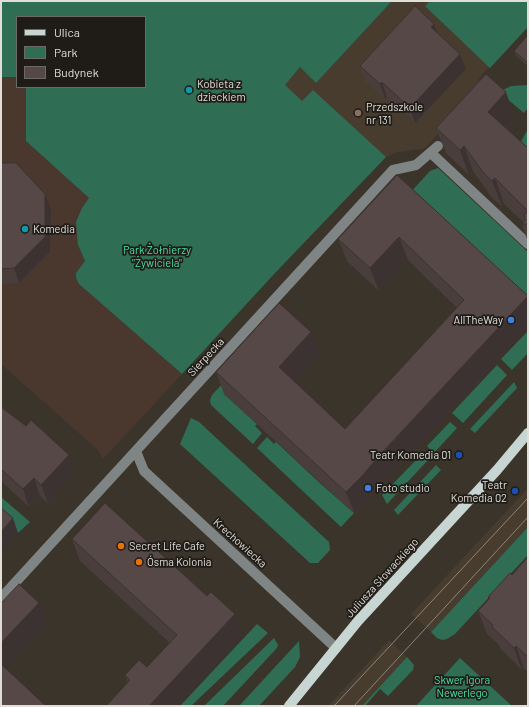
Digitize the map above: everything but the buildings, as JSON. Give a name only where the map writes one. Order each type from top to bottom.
[{"type":"main road","name":"Juliusza Słowackiego","points":[[289,706],[383,593],[497,470],[528,433]]},
{"type":"main road","name":"Juliusza Słowackiego","points":[[497,470],[528,444]]},
{"type":"street","name":"Sierpecka","points":[[1,598],[393,170],[416,165],[434,149],[528,244]]},
{"type":"street","name":"Krechowiecka","points":[[136,451],[144,471],[336,648]]},
{"type":"shaded area","name":"Przedszkole nr 131","points":[[392,1],[528,1],[528,27],[478,79],[484,85],[424,149],[398,152],[386,157],[276,272],[284,85],[300,67],[316,83]]},
{"type":"shaded area","points":[[1,77],[16,77],[16,88],[26,88],[26,141],[90,199],[82,208],[78,245],[85,261],[76,273],[76,278],[79,284],[182,374],[103,459],[98,450],[1,364]]},
{"type":"shaded area","points":[[528,488],[528,527],[431,632],[411,614]]},
{"type":"shaded area","points":[[389,640],[407,657],[362,706],[328,706]]},
{"type":"green space","name":"Park Żołnierzy \"Żywiciela\"","points":[[1,1],[392,1],[316,83],[300,67],[285,85],[302,101],[313,90],[386,157],[276,272],[182,374],[79,284],[76,278],[76,273],[85,261],[78,245],[76,222],[82,208],[89,198],[26,141],[26,88],[146,88],[146,16],[16,16],[16,77],[1,77]]},
{"type":"green space","points":[[430,1],[528,1],[528,27],[490,68],[425,6]]},
{"type":"green space","points":[[528,85],[528,108],[524,113],[499,92],[511,86]]},
{"type":"green space","points":[[528,129],[528,164],[515,152]]},
{"type":"green space","points":[[438,168],[528,252],[528,308],[408,195],[430,171]]},
{"type":"green space","points":[[281,320],[224,394],[257,424],[255,426],[262,433],[253,444],[211,405],[210,400],[212,395]]},
{"type":"green space","points":[[528,331],[528,353],[512,370],[501,359]]},
{"type":"green space","points":[[497,365],[507,375],[463,423],[452,413]]},
{"type":"green space","points":[[514,382],[517,388],[475,433],[470,429]]},
{"type":"green space","points":[[191,418],[199,422],[329,542],[330,550],[318,563],[310,563],[180,444]]},
{"type":"green space","points":[[450,422],[457,428],[434,453],[427,446]]},
{"type":"green space","points":[[267,437],[274,444],[276,442],[354,513],[341,527],[257,448]]},
{"type":"green space","points":[[423,453],[429,459],[387,504],[382,495]]},
{"type":"green space","points":[[436,465],[441,470],[398,515],[394,510]]},
{"type":"green space","points":[[1,497],[30,522],[18,533],[3,520],[1,522]]},
{"type":"green space","points":[[528,527],[528,555],[455,634],[447,639],[442,640],[437,638],[431,632]]},
{"type":"green space","points":[[257,624],[268,633],[191,706],[180,706]]},
{"type":"green space","points":[[274,638],[278,645],[277,648],[223,706],[204,706]]},
{"type":"green space","points":[[299,641],[300,657],[295,667],[259,706],[239,706]]},
{"type":"green space","points":[[407,657],[414,665],[413,670],[388,696],[380,689],[365,706],[362,706]]},
{"type":"green space","name":"Skwer Igora Newerlego","points":[[460,658],[500,695],[512,706],[416,706]]},
{"type":"tram line","points":[[334,706],[528,498]]},
{"type":"tram line","points":[[354,706],[528,517]]},
{"type":"place","name":"Kobieta z dzieckiem","points":[[189,90]]},
{"type":"place","name":"Przedszkole nr 131","points":[[358,113]]},
{"type":"place","name":"Komedia","points":[[25,229]]},
{"type":"place","name":"AllTheWay","points":[[511,320]]},
{"type":"place","name":"Teatr Komedia 01","points":[[459,455]]},
{"type":"place","name":"Foto studio","points":[[368,488]]},
{"type":"place","name":"Teatr Komedia 02","points":[[515,491]]},
{"type":"place","name":"Secret Life Cafe","points":[[121,546]]},
{"type":"place","name":"Ósma Kolonia","points":[[139,562]]}]
